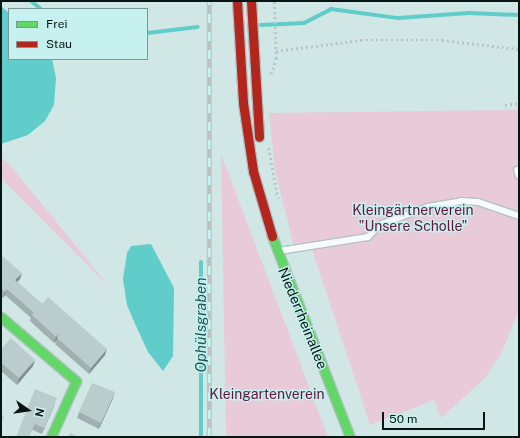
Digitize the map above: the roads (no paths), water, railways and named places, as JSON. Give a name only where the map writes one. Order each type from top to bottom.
[{"type":"main road","name":"Niederrheinallee","points":[[237,1],[247,138],[253,171],[277,252],[350,437]]},
{"type":"main road","name":"Niederrheinallee","points":[[251,1],[257,118],[268,221]]},
{"type":"main road","points":[[1,317],[76,381],[51,437]]},
{"type":"lane","points":[[277,252],[368,237],[378,225],[428,207],[461,201],[478,202],[519,216]]},
{"type":"water","points":[[1,6],[8,12],[8,60],[52,60],[56,78],[54,105],[45,121],[28,135],[1,144]]},
{"type":"water","points":[[151,244],[174,288],[173,356],[163,371],[148,352],[136,326],[127,305],[123,279],[127,253],[131,246]]},
{"type":"waterway","name":"Ophülsgraben","points":[[31,1],[40,8]]},
{"type":"waterway","points":[[261,25],[304,23],[331,9],[398,18],[469,13],[519,15]]},
{"type":"waterway","name":"Ophülsgraben","points":[[148,33],[198,27]]},
{"type":"waterway","name":"Ophülsgraben","points":[[201,262],[201,437]]},
{"type":"railway","points":[[209,1],[209,437]]},
{"type":"park label","name":"Kleingärtnerverein \"Unsere Scholle\"","points":[[413,218]]},
{"type":"park label","name":"Kleingartenverein","points":[[267,394]]}]
